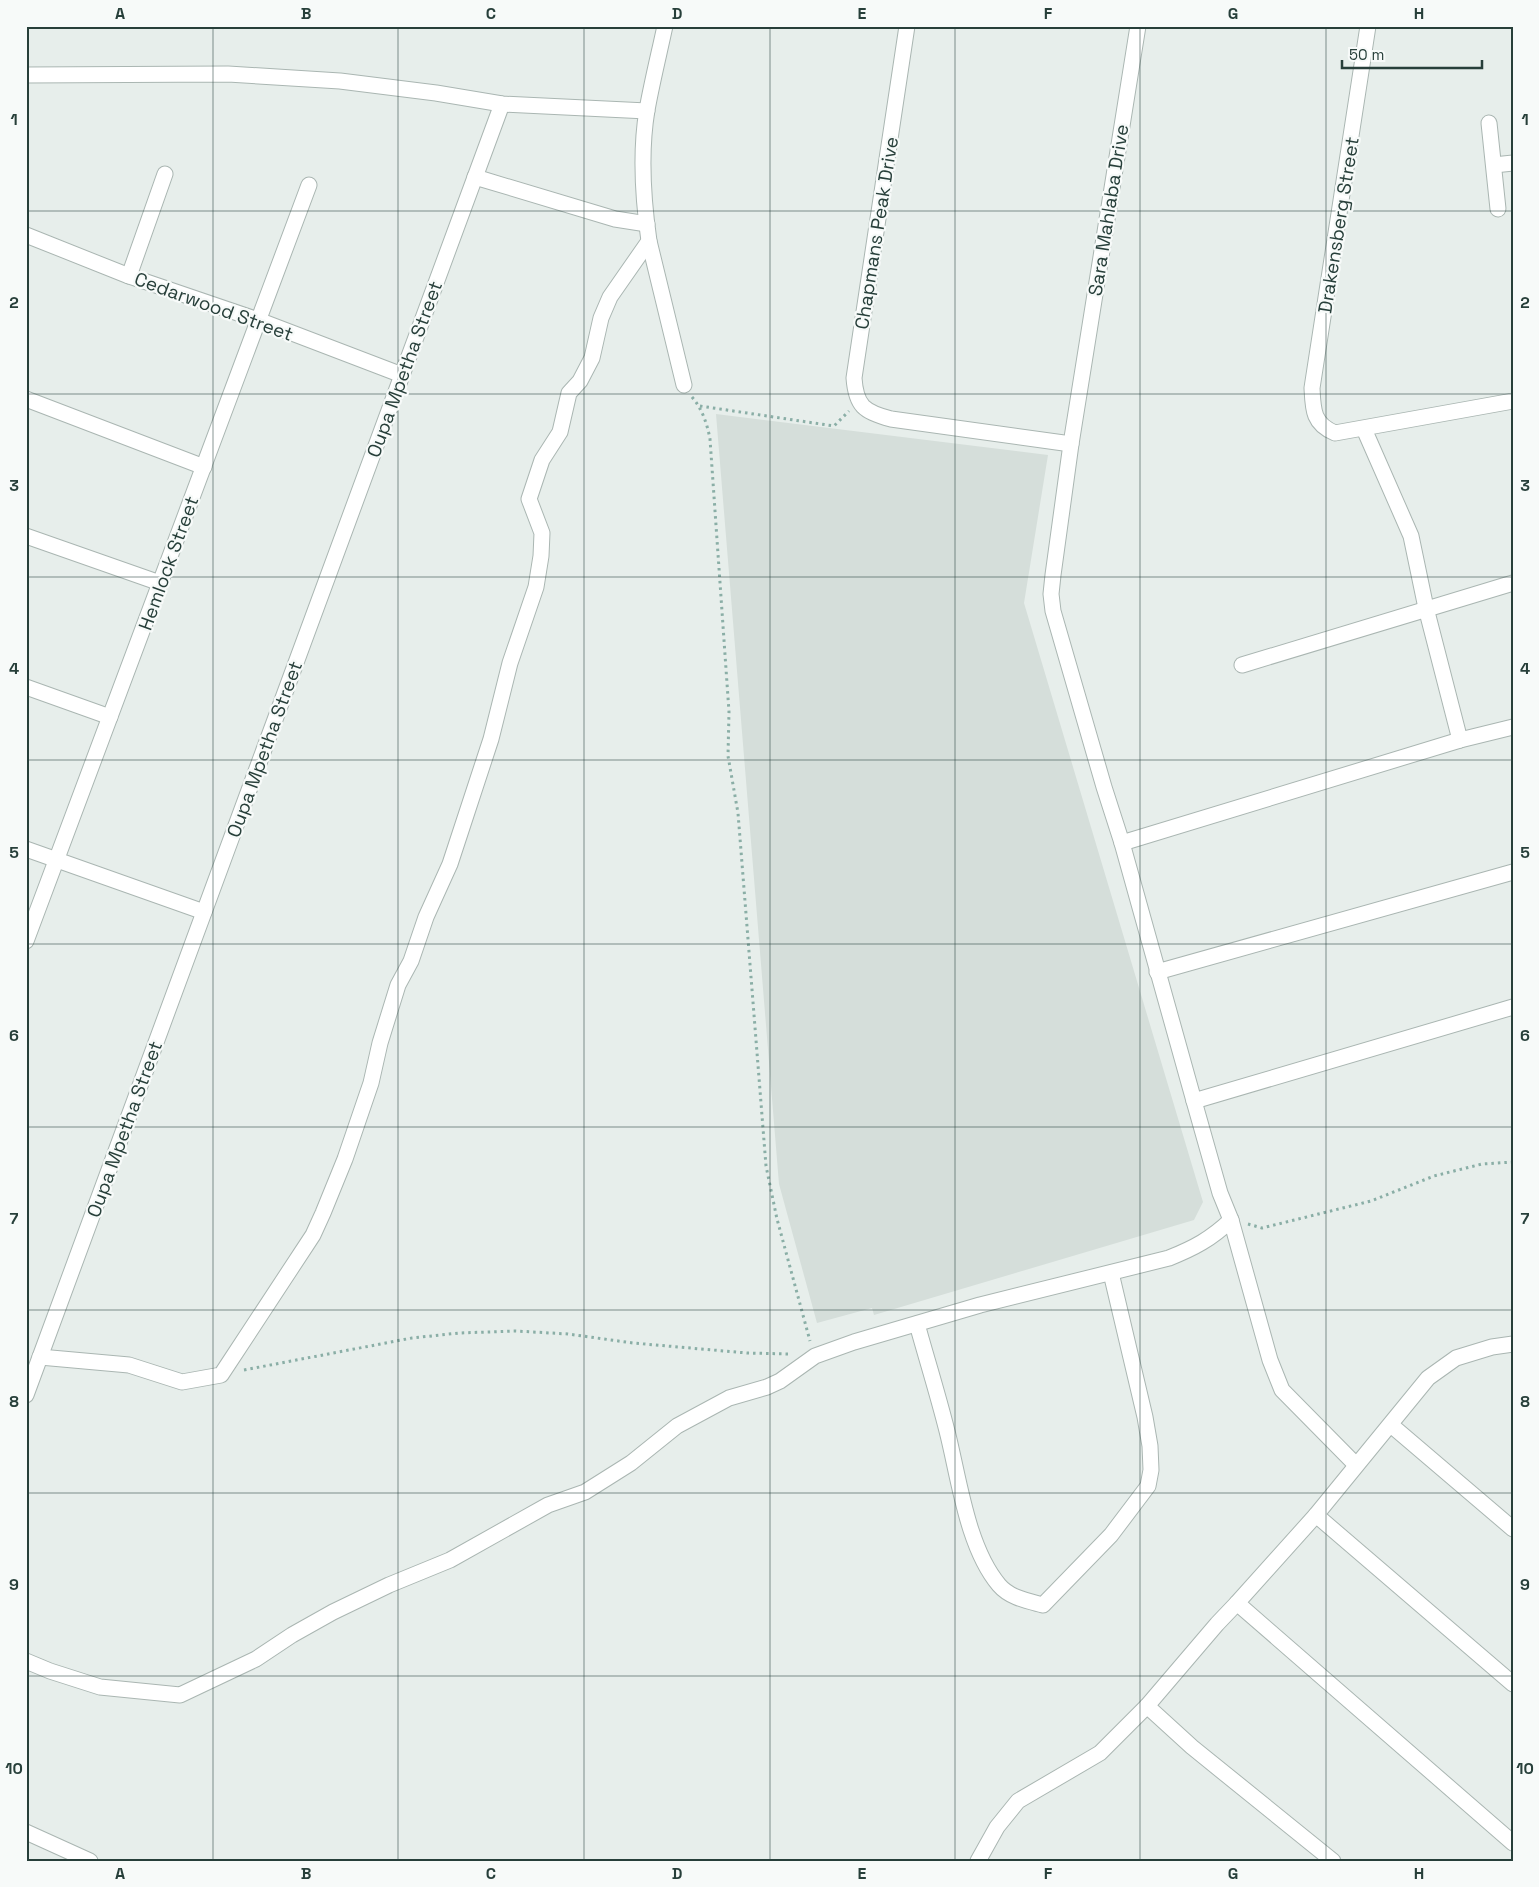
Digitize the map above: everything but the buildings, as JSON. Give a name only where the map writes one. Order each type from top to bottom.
[{"type":"street","points":[[664,26],[647,111],[644,155],[646,224],[684,385]]},
{"type":"street","name":"Chapmans Peak Drive","points":[[859,401],[855,395],[854,378],[907,26]]},
{"type":"street","name":"Sara Mahlaba Drive","points":[[1138,26],[1071,444],[1053,574],[1051,594],[1053,611],[1093,751],[1122,843],[1220,1193],[1230,1220],[1270,1360],[1282,1390],[1356,1465]]},
{"type":"street","name":"Drakensberg Street","points":[[1364,429],[1335,433],[1318,423],[1313,409],[1312,388],[1368,26]]},
{"type":"street","points":[[26,75],[228,74],[340,81],[436,93],[502,104],[647,111]]},
{"type":"street","name":"Oupa Mpetha Street","points":[[26,1395],[502,104]]},
{"type":"street","points":[[1489,123],[1498,209]]},
{"type":"street","points":[[1494,165],[1513,162]]},
{"type":"street","points":[[129,276],[165,174]]},
{"type":"street","points":[[475,177],[615,219],[646,224]]},
{"type":"street","name":"Hemlock Street","points":[[26,941],[309,184]]},
{"type":"street","name":"Cedarwood Street","points":[[26,235],[129,276],[258,320],[402,375]]},
{"type":"street","points":[[40,1357],[129,1366],[182,1382],[221,1375],[324,1214],[371,1083],[380,1044],[398,986],[411,961],[426,917],[450,864],[464,823],[491,740],[510,663],[536,587],[541,556],[542,533],[529,499],[542,460],[560,432],[569,393],[580,381],[592,358],[601,318],[610,297],[649,241]]},
{"type":"street","points":[[26,399],[204,467]]},
{"type":"street","points":[[859,401],[862,406],[875,415],[891,419],[1071,444]]},
{"type":"street","points":[[1460,740],[1426,608],[1411,536],[1364,429],[1513,401]]},
{"type":"street","points":[[26,536],[160,582]]},
{"type":"street","points":[[1242,665],[1513,583]]},
{"type":"street","points":[[26,687],[110,717]]},
{"type":"street","points":[[1122,843],[1460,740],[1513,727]]},
{"type":"street","points":[[26,849],[204,912]]},
{"type":"street","points":[[1158,972],[1513,872]]},
{"type":"street","points":[[1194,1101],[1513,1007]]},
{"type":"street","points":[[26,1661],[100,1688],[180,1695],[256,1659],[292,1635],[333,1612],[389,1585],[450,1560],[548,1505],[585,1492],[631,1464],[676,1426],[729,1398],[767,1387],[780,1381],[815,1356],[854,1342],[980,1305],[1169,1258],[1194,1248],[1217,1233],[1230,1220]]},
{"type":"street","points":[[917,1324],[947,1431],[967,1513],[980,1553],[1000,1586],[1019,1599],[1043,1605],[1110,1535],[1148,1486],[1151,1470],[1150,1446],[1145,1417],[1111,1272]]},
{"type":"street","points":[[978,1861],[997,1827],[1018,1801],[1100,1753],[1147,1706],[1217,1624],[1316,1515],[1428,1378],[1456,1358],[1492,1347],[1513,1344]]},
{"type":"street","points":[[1391,1424],[1513,1529]]},
{"type":"street","points":[[1316,1515],[1513,1684]]},
{"type":"street","points":[[1237,1603],[1513,1843]]},
{"type":"street","points":[[1147,1706],[1192,1747],[1333,1861]]},
{"type":"street","points":[[26,1832],[90,1861]]},
{"type":"path","points":[[221,1375],[412,1338],[459,1333],[516,1331],[568,1334],[633,1343],[815,1356],[777,1219],[766,1166],[739,822],[728,756],[729,712],[710,438],[707,424],[699,406],[684,385]]},
{"type":"path","points":[[699,406],[834,426],[859,401]]},
{"type":"path","points":[[1230,1220],[1262,1228],[1371,1202],[1434,1176],[1482,1164],[1513,1162]]},
{"type":"shaded area","points":[[716,414],[1048,455],[1024,603],[1203,1202],[1194,1220],[874,1315],[872,1308],[817,1323],[779,1184]]}]
